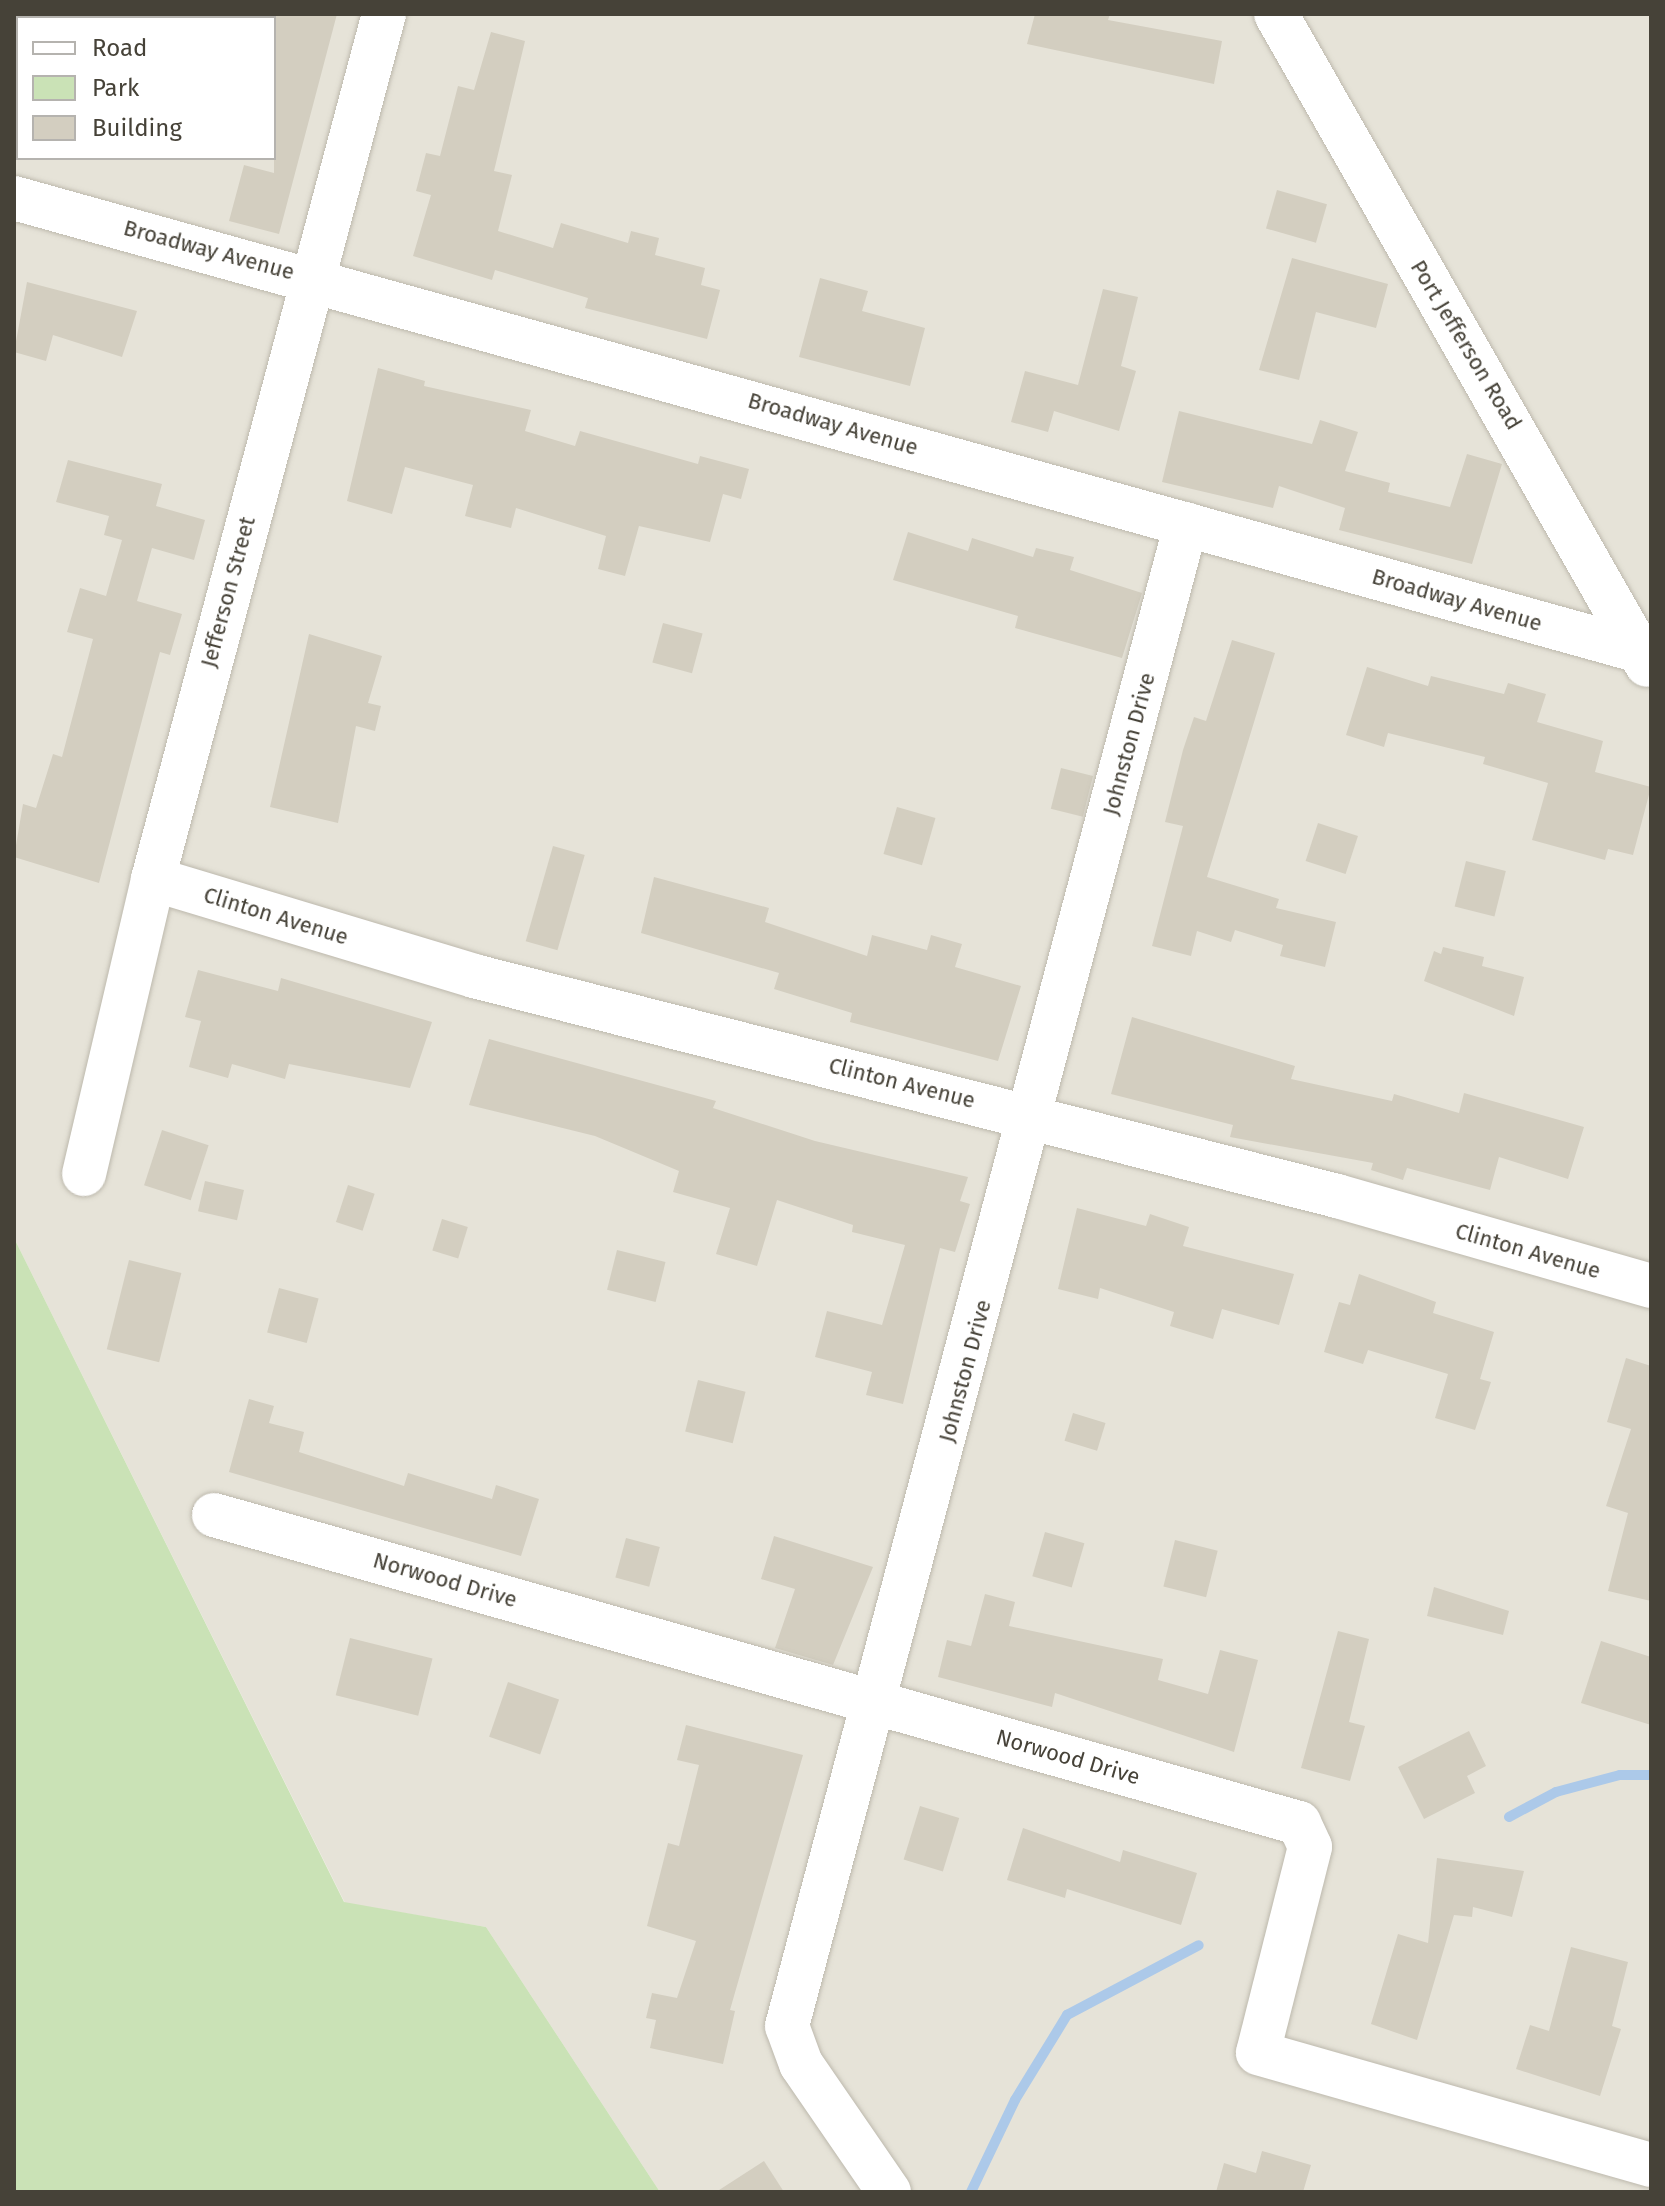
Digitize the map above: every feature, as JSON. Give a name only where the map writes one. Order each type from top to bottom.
[{"type":"street","name":"Jefferson Street","points":[[84,1174],[153,879],[310,277],[384,14]]},
{"type":"street","name":"Port Jefferson Road","points":[[1276,14],[1648,661]]},
{"type":"street","name":"Broadway Avenue","points":[[14,198],[310,277],[1186,524],[1648,661]]},
{"type":"street","name":"Johnston Drive","points":[[889,2192],[801,2064],[787,2026],[1034,1116],[1186,524]]},
{"type":"street","name":"Clinton Avenue","points":[[153,879],[474,976],[1034,1116],[1651,1286]]},
{"type":"street","name":"Norwood Drive","points":[[214,1515],[1299,1823],[1310,1847],[1258,2053],[1651,2165]]},
{"type":"shaded area","points":[[14,14],[1651,14],[1651,2192],[660,2192],[486,1927],[345,1903],[14,1238]]},
{"type":"green space","points":[[14,1238],[344,1902],[486,1927],[660,2192],[14,2192]]},
{"type":"building","points":[[337,14],[279,234],[229,221],[244,165],[274,173],[274,16]]},
{"type":"building","points":[[1035,14],[1110,14],[1108,20],[1222,41],[1214,84],[1027,44]]},
{"type":"building","points":[[491,32],[525,41],[494,171],[512,175],[498,231],[553,248],[561,223],[628,243],[631,231],[659,238],[655,255],[705,268],[701,285],[720,290],[707,339],[585,308],[588,298],[495,270],[492,280],[413,256],[431,195],[416,191],[426,153],[440,156],[458,86],[474,90]]},
{"type":"building","points":[[1277,190],[1327,204],[1316,243],[1266,228]]},
{"type":"building","points":[[1292,258],[1388,284],[1376,328],[1316,312],[1299,380],[1259,370]]},
{"type":"building","points":[[820,278],[868,291],[862,311],[925,328],[910,386],[799,357]]},
{"type":"building","points":[[27,282],[137,311],[122,357],[53,335],[46,361],[14,352]]},
{"type":"building","points":[[1103,289],[1138,297],[1121,366],[1136,371],[1119,431],[1054,411],[1048,432],[1011,422],[1025,371],[1078,385]]},
{"type":"building","points":[[378,368],[425,381],[424,386],[531,410],[525,431],[575,446],[580,431],[698,464],[700,456],[749,469],[741,499],[723,494],[710,542],[639,526],[625,576],[598,569],[606,536],[516,508],[511,528],[465,516],[473,485],[405,467],[392,514],[347,501]]},
{"type":"building","points":[[1179,411],[1312,444],[1320,420],[1358,432],[1345,471],[1390,483],[1388,492],[1450,507],[1467,454],[1502,464],[1472,564],[1339,530],[1345,508],[1279,486],[1273,508],[1162,482]]},
{"type":"building","points":[[68,460],[162,484],[156,506],[205,520],[194,560],[152,548],[137,601],[182,614],[170,655],[160,652],[99,883],[14,857],[23,804],[36,808],[53,754],[62,757],[93,639],[67,632],[80,588],[106,596],[122,540],[104,535],[109,516],[56,502]]},
{"type":"building","points":[[908,532],[968,551],[972,538],[1033,557],[1036,548],[1074,557],[1070,570],[1142,593],[1122,658],[1015,628],[1018,616],[893,580]]},
{"type":"building","points":[[663,623],[703,634],[692,673],[652,663]]},
{"type":"building","points":[[309,634],[382,656],[368,703],[381,706],[375,731],[356,726],[338,823],[270,807]]},
{"type":"building","points":[[1232,640],[1275,653],[1207,877],[1279,899],[1276,908],[1336,922],[1325,967],[1280,956],[1283,945],[1235,930],[1231,942],[1197,931],[1191,956],[1152,946],[1183,826],[1165,822],[1183,750],[1194,717],[1206,721]]},
{"type":"building","points":[[1367,667],[1428,686],[1431,676],[1504,694],[1508,683],[1546,694],[1537,722],[1603,741],[1595,772],[1651,787],[1633,855],[1608,849],[1605,860],[1532,840],[1548,783],[1483,764],[1485,757],[1388,733],[1384,747],[1346,735]]},
{"type":"building","points":[[1061,768],[1093,776],[1083,817],[1051,809]]},
{"type":"building","points":[[897,807],[935,818],[922,865],[883,854]]},
{"type":"building","points":[[1318,823],[1358,836],[1346,874],[1306,861]]},
{"type":"building","points":[[553,846],[585,855],[557,950],[526,941]]},
{"type":"building","points":[[1466,861],[1506,871],[1494,917],[1455,907]]},
{"type":"building","points":[[654,877],[769,908],[765,922],[867,956],[872,935],[927,950],[931,935],[962,944],[955,967],[1021,986],[998,1061],[850,1022],[852,1013],[774,989],[779,973],[641,933]]},
{"type":"building","points":[[1443,947],[1484,957],[1482,966],[1524,977],[1514,1016],[1424,981],[1434,951],[1441,954]]},
{"type":"building","points":[[198,970],[278,991],[281,978],[432,1022],[410,1088],[289,1064],[285,1079],[232,1064],[228,1078],[189,1067],[201,1021],[185,1017]]},
{"type":"building","points":[[1132,1017],[1295,1066],[1291,1079],[1392,1101],[1394,1094],[1459,1113],[1464,1093],[1584,1127],[1568,1179],[1499,1157],[1490,1190],[1407,1168],[1403,1180],[1371,1170],[1373,1163],[1230,1137],[1233,1125],[1111,1094]]},
{"type":"building","points":[[489,1039],[716,1101],[713,1108],[815,1141],[968,1177],[960,1201],[970,1204],[955,1252],[940,1248],[903,1404],[866,1395],[872,1372],[815,1357],[827,1311],[882,1325],[905,1245],[852,1232],[853,1225],[777,1200],[757,1266],[716,1254],[730,1208],[673,1192],[679,1171],[595,1136],[469,1105]]},
{"type":"building","points":[[162,1130],[209,1145],[191,1200],[144,1185]]},
{"type":"building","points":[[205,1181],[244,1190],[237,1220],[198,1211]]},
{"type":"building","points":[[348,1185],[375,1194],[363,1231],[336,1222]]},
{"type":"building","points":[[1077,1208],[1146,1226],[1150,1214],[1189,1227],[1183,1246],[1294,1274],[1279,1325],[1222,1309],[1213,1339],[1170,1326],[1174,1312],[1100,1288],[1098,1299],[1058,1289]]},
{"type":"building","points":[[442,1219],[468,1227],[458,1258],[432,1251]]},
{"type":"building","points":[[617,1250],[666,1262],[656,1302],[607,1290]]},
{"type":"building","points":[[129,1260],[181,1273],[159,1362],[107,1349]]},
{"type":"building","points":[[1359,1274],[1436,1302],[1433,1313],[1494,1332],[1480,1379],[1491,1382],[1475,1430],[1435,1418],[1448,1374],[1368,1350],[1363,1364],[1324,1352],[1339,1302],[1350,1305]]},
{"type":"building","points":[[279,1288],[319,1299],[307,1343],[267,1332]]},
{"type":"building","points":[[1626,1358],[1651,1366],[1651,1601],[1608,1591],[1628,1513],[1606,1506],[1631,1429],[1607,1422]]},
{"type":"building","points":[[698,1380],[746,1392],[733,1443],[685,1431]]},
{"type":"building","points":[[249,1399],[274,1406],[269,1423],[304,1432],[299,1452],[404,1486],[408,1473],[492,1499],[496,1485],[539,1499],[521,1556],[229,1472]]},
{"type":"building","points":[[1073,1413],[1106,1423],[1097,1451],[1065,1441]]},
{"type":"building","points":[[1045,1532],[1084,1543],[1072,1588],[1032,1576]]},
{"type":"building","points":[[774,1536],[873,1567],[833,1665],[775,1648],[795,1589],[761,1579]]},
{"type":"building","points":[[626,1538],[660,1547],[649,1587],[615,1578]]},
{"type":"building","points":[[1175,1540],[1218,1551],[1206,1597],[1163,1587]]},
{"type":"building","points":[[1434,1587],[1509,1611],[1503,1635],[1427,1616]]},
{"type":"building","points":[[985,1594],[1015,1602],[1009,1626],[1163,1659],[1158,1680],[1208,1694],[1220,1650],[1258,1660],[1234,1752],[1055,1693],[1052,1707],[938,1677],[947,1640],[971,1646]]},
{"type":"building","points":[[1338,1631],[1369,1639],[1349,1722],[1365,1726],[1350,1781],[1301,1768]]},
{"type":"building","points":[[350,1638],[432,1659],[418,1716],[336,1695]]},
{"type":"building","points":[[1601,1641],[1651,1657],[1651,1725],[1581,1703]]},
{"type":"building","points":[[508,1682],[559,1700],[540,1754],[489,1737]]},
{"type":"building","points":[[686,1725],[803,1755],[730,2010],[735,2011],[723,2064],[650,2048],[656,2020],[646,2018],[652,1993],[677,1998],[696,1941],[647,1926],[668,1843],[679,1846],[699,1765],[677,1760]]},
{"type":"building","points":[[1469,1731],[1486,1766],[1467,1776],[1475,1793],[1424,1819],[1398,1767]]},
{"type":"building","points":[[920,1806],[959,1818],[943,1872],[904,1860]]},
{"type":"building","points":[[1023,1828],[1120,1862],[1123,1850],[1197,1873],[1181,1925],[1067,1889],[1065,1898],[1007,1880]]},
{"type":"building","points":[[1437,1858],[1524,1871],[1512,1917],[1473,1907],[1472,1917],[1454,1915],[1417,2040],[1371,2024],[1398,1934],[1428,1943]]},
{"type":"building","points":[[1571,1947],[1628,1962],[1612,2026],[1621,2029],[1600,2096],[1516,2069],[1530,2025],[1549,2031]]},
{"type":"building","points":[[1262,2151],[1311,2165],[1303,2192],[1216,2192],[1224,2163],[1256,2173]]},
{"type":"building","points":[[764,2161],[784,2192],[716,2192]]},
{"type":"waterway","points":[[1509,1817],[1556,1792],[1620,1775],[1651,1775]]},
{"type":"waterway","points":[[971,2192],[1015,2100],[1067,2015],[1199,1945]]}]
